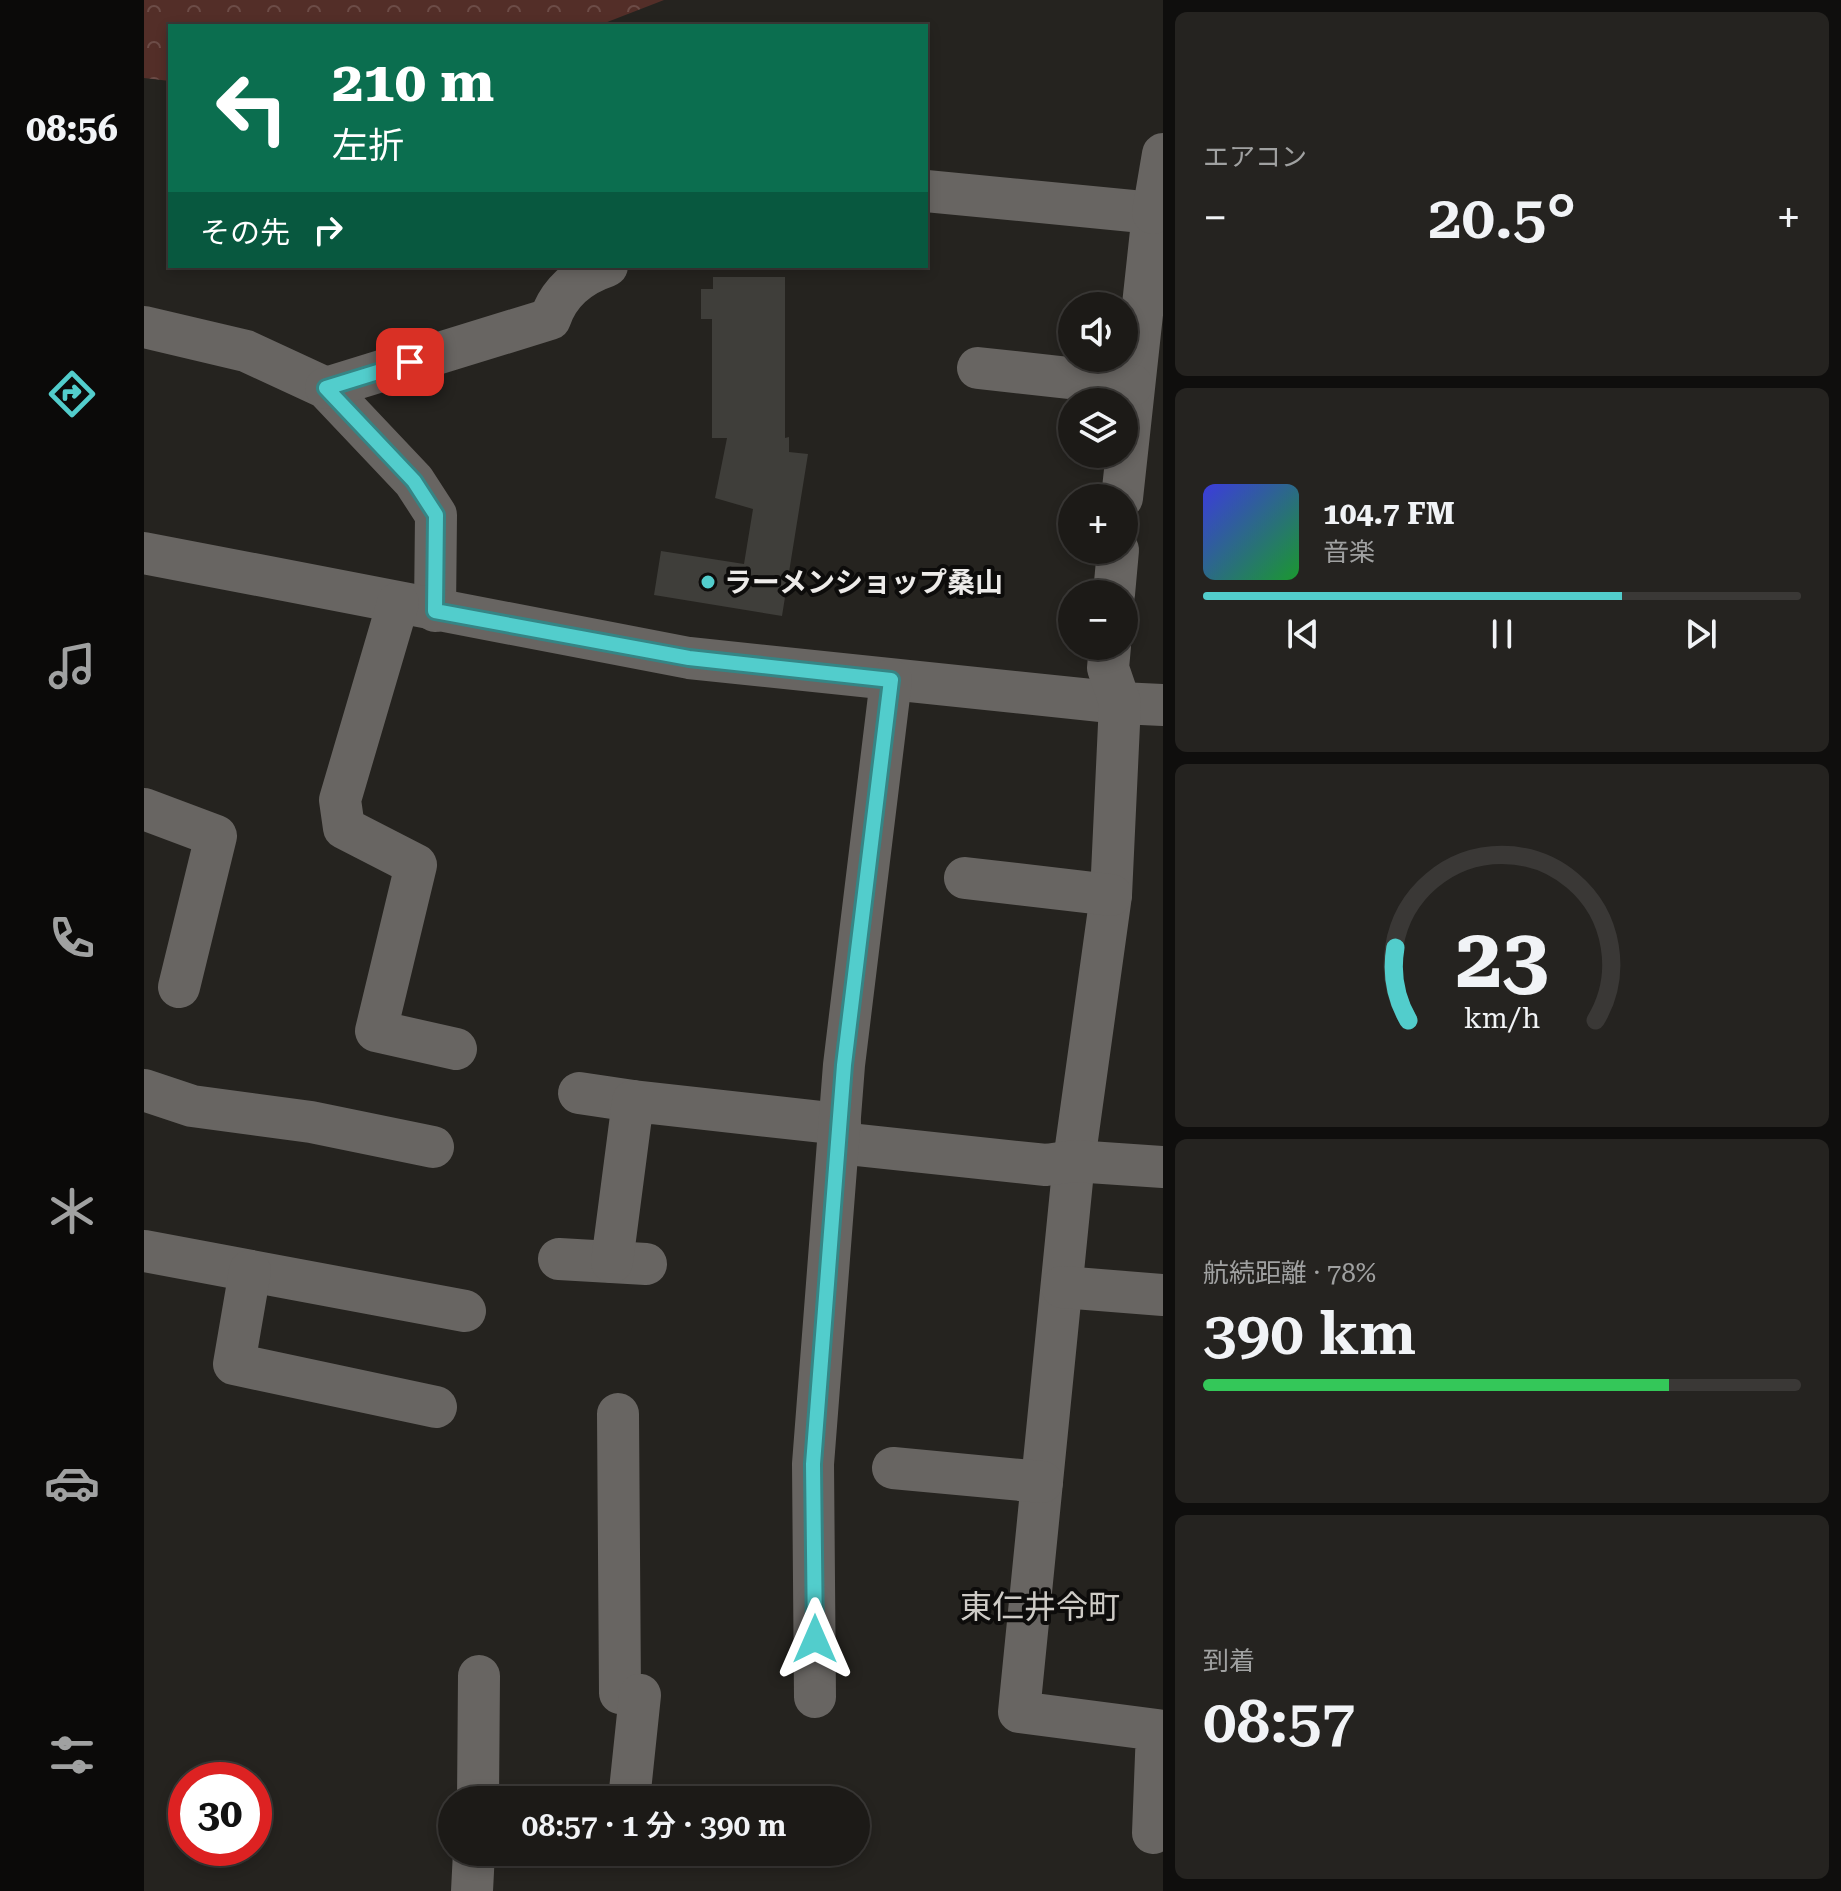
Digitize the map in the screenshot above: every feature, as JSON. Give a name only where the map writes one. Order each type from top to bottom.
[{"type":"street","points":[[1123,484],[1132,385],[1163,154]]},
{"type":"street","points":[[928,191],[1153,213]]},
{"type":"street","points":[[326,388],[550,319],[555,304],[583,274],[601,268]]},
{"type":"street","points":[[144,327],[246,351],[326,388],[414,481],[436,515],[417,607],[340,800],[344,828],[416,865],[376,1031],[456,1049]]},
{"type":"street","points":[[978,368],[1132,385]]},
{"type":"street","points":[[144,553],[689,658],[1163,705]]},
{"type":"street","points":[[1109,660],[1108,668],[1120,703],[1111,895],[1074,1161],[1019,1712],[1157,1730],[1153,1833]]},
{"type":"street","points":[[815,1697],[813,1464],[844,1065],[891,680]]},
{"type":"street","points":[[144,809],[216,836],[179,987]]},
{"type":"street","points":[[965,878],[1111,895]]},
{"type":"street","points":[[144,1090],[192,1106],[311,1122],[433,1147]]},
{"type":"street","points":[[579,1093],[1046,1165],[1074,1161],[1163,1167]]},
{"type":"street","points":[[559,1259],[629,1263],[633,1101]]},
{"type":"street","points":[[144,1251],[465,1311]]},
{"type":"street","points":[[250,1271],[234,1364],[436,1407]]},
{"type":"street","points":[[1062,1287],[1163,1295]]},
{"type":"street","points":[[618,1414],[630,1694],[629,1786]]},
{"type":"street","points":[[893,1468],[1042,1482]]},
{"type":"street","points":[[478,1786],[479,1676]]},
{"type":"street","points":[[472,1891],[473,1866]]},
{"type":"green space","points":[[144,0],[664,0],[602,24],[168,24],[168,81],[144,78]]},
{"type":"building","points":[[713,277],[785,277],[785,438],[789,437],[789,452],[808,454],[782,616],[654,595],[661,551],[744,564],[753,509],[715,498],[727,438],[712,438],[712,319],[701,319],[701,289],[713,289]]},
{"type":"place","name":"ラーメンショップ桑山","points":[[708,582]]},
{"type":"district","name":"東仁井令町","points":[[1040,1607]]},
{"type":"route","points":[[410,362],[326,388],[414,481],[436,515],[435,611],[689,658],[891,680],[844,1065],[813,1464],[815,1639]]}]
